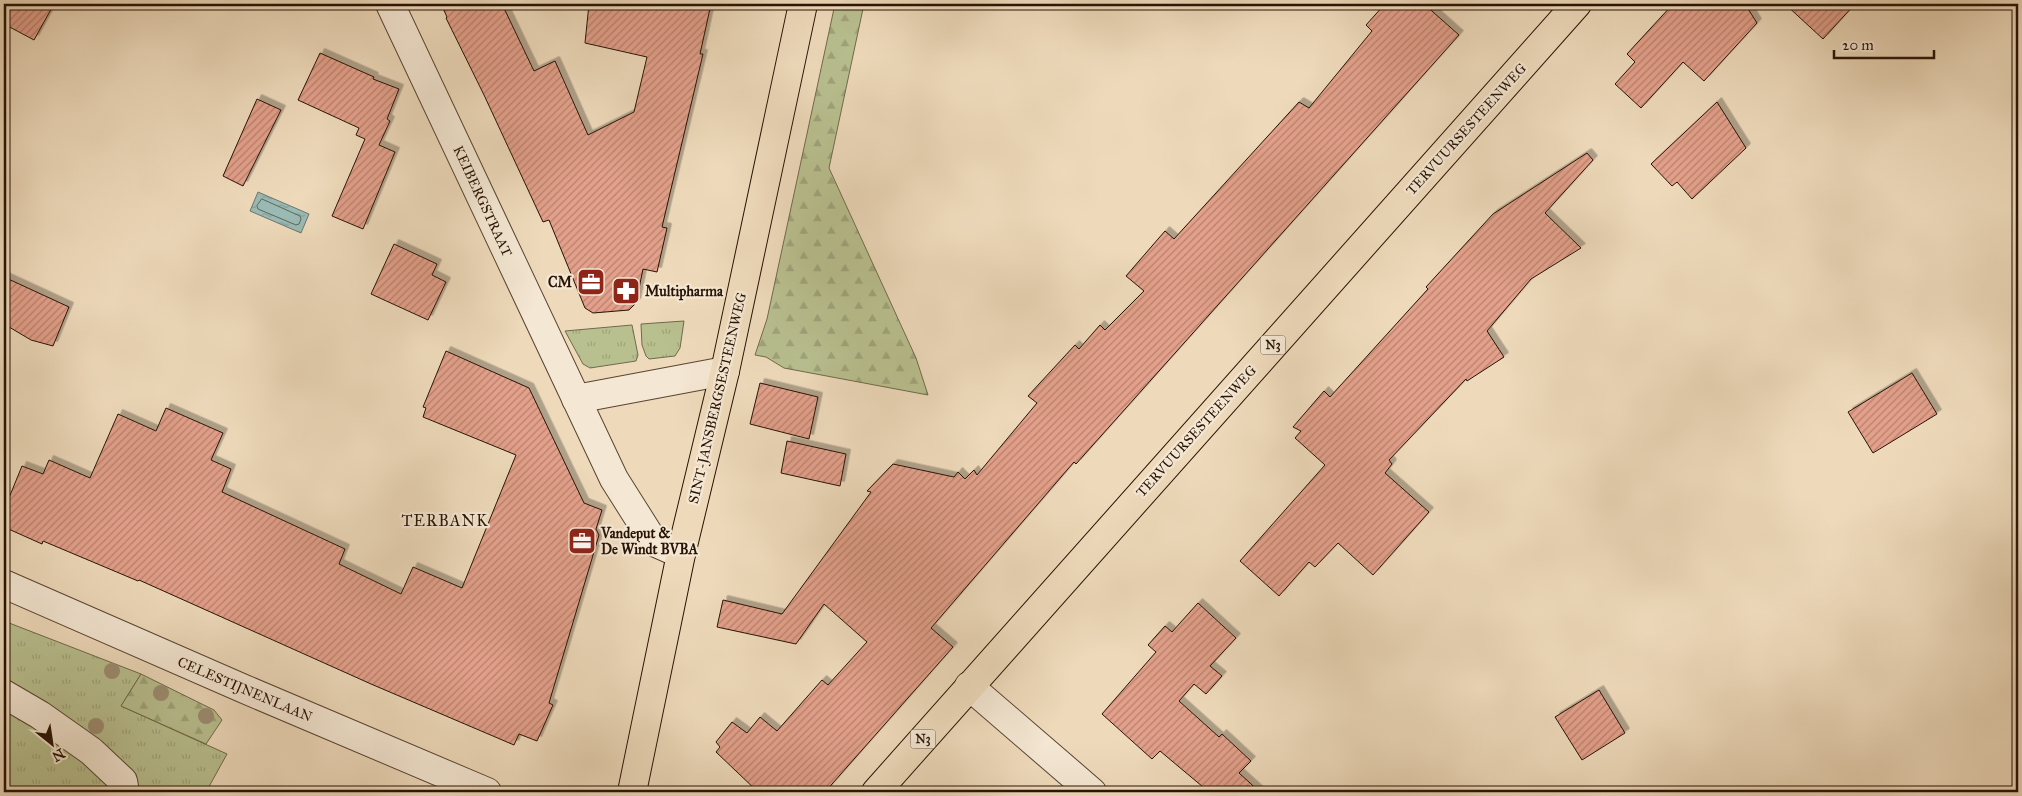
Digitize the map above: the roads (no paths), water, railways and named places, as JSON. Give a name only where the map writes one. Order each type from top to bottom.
[{"type":"main road","name":"SINT-JANSBERGSESTEENWEG","points":[[632,792],[681,554],[725,371],[803,4]]},
{"type":"main road","name":"TERVUURSESTEENWEG","points":[[876,792],[1577,4]]},
{"type":"street","name":"KEIBERGSTRAAT","points":[[390,4],[614,479],[656,543],[681,554]]},
{"type":"street","points":[[576,399],[725,371]]},
{"type":"street","name":"CELESTIJNENLAAN","points":[[4,584],[487,792]]},
{"type":"street","points":[[969,686],[1092,792]]},
{"type":"street","points":[[4,694],[40,715],[91,751],[123,781],[125,792]]},
{"type":"water","points":[[258,192],[309,214],[301,233],[250,211]]},
{"type":"place","name":"CM","points":[[591,282]]},
{"type":"place","name":"Multipharma","points":[[626,291]]},
{"type":"place","name":"Vandeput & De Windt BVBA","points":[[582,541]]},
{"type":"district","name":"TERBANK","points":[[445,520]]}]
